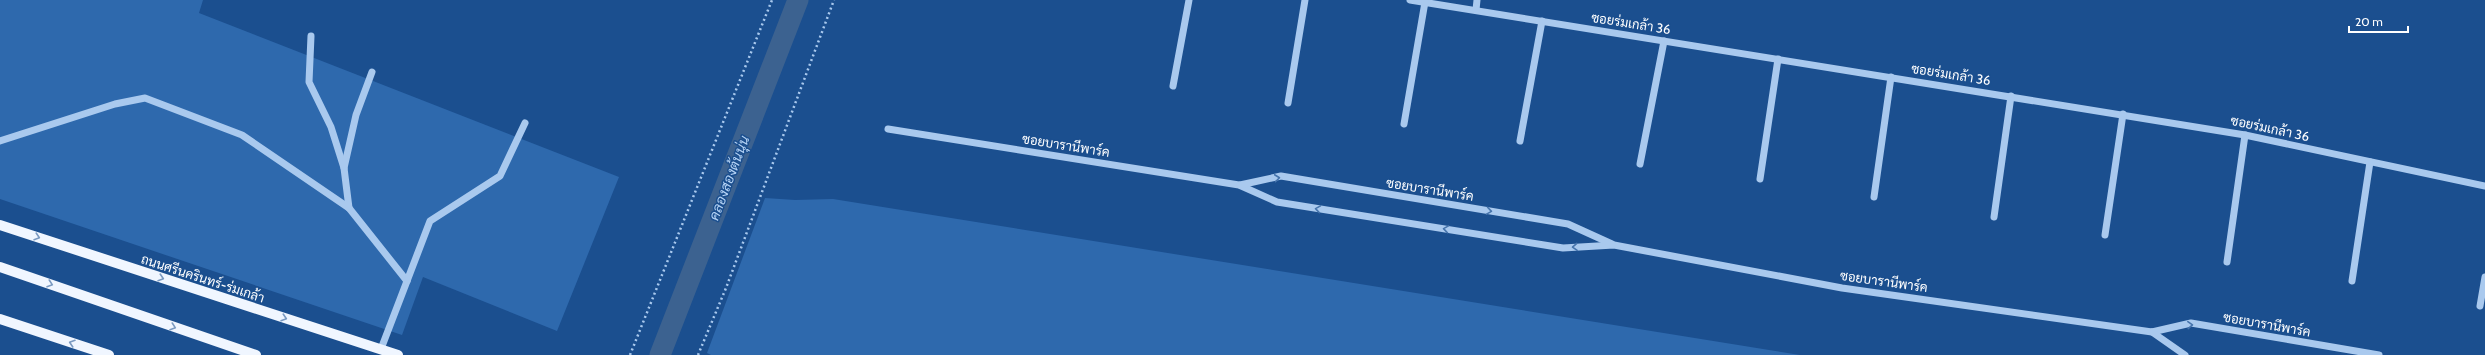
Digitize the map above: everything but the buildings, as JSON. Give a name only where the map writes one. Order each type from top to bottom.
[{"type":"main road","name":"ถนนศรีนครินทร์-ร่มเกล้า","points":[[0,225],[398,355]]},
{"type":"main road","points":[[0,267],[256,355]]},
{"type":"main road","points":[[0,319],[109,355]]},
{"type":"street","points":[[1173,86],[1189,0]]},
{"type":"street","points":[[1288,102],[1305,0]]},
{"type":"street","name":"ซอยร่มเกล้า 36","points":[[1410,0],[2123,114],[2245,135],[2485,186]]},
{"type":"street","points":[[1476,10],[1477,0]]},
{"type":"street","points":[[1404,124],[1425,2]]},
{"type":"street","points":[[1520,141],[1542,21]]},
{"type":"street","points":[[310,36],[309,82],[331,127],[344,168],[349,208]]},
{"type":"street","points":[[1640,164],[1664,41]]},
{"type":"street","points":[[1760,179],[1778,59]]},
{"type":"street","points":[[344,168],[356,115],[372,72]]},
{"type":"street","points":[[1874,197],[1891,77]]},
{"type":"street","points":[[1994,216],[2011,96]]},
{"type":"street","points":[[0,141],[115,104],[145,98],[242,135],[349,208],[407,281]]},
{"type":"street","points":[[2105,235],[2123,114]]},
{"type":"street","points":[[381,349],[430,221],[500,176],[525,123]]},
{"type":"street","name":"ซอยบารานีพาร์ค","points":[[888,129],[1239,185],[1277,202],[1347,214],[1563,248],[1614,245]]},
{"type":"street","points":[[2227,262],[2245,135]]},
{"type":"street","points":[[2352,281],[2370,162]]},
{"type":"street","name":"ซอยบารานีพาร์ค","points":[[1239,185],[1281,176],[1568,224],[1614,245],[1842,288],[2152,332],[2191,323],[2379,355]]},
{"type":"street","points":[[2480,306],[2485,277]]},
{"type":"street","name":"ซอยบารานีพาร์ค","points":[[2152,332],[2185,355]]},
{"type":"path","points":[[630,355],[772,0]]},
{"type":"path","points":[[698,355],[726,288],[834,0]]},
{"type":"shaded area","points":[[0,0],[203,0],[199,13],[619,177],[557,331],[423,277],[402,335],[0,199]]},
{"type":"shaded area","points":[[765,198],[795,200],[833,199],[1800,355],[711,355],[707,353]]},
{"type":"waterway","name":"คลองสองต้นนุ่น","points":[[660,355],[798,0]]}]
